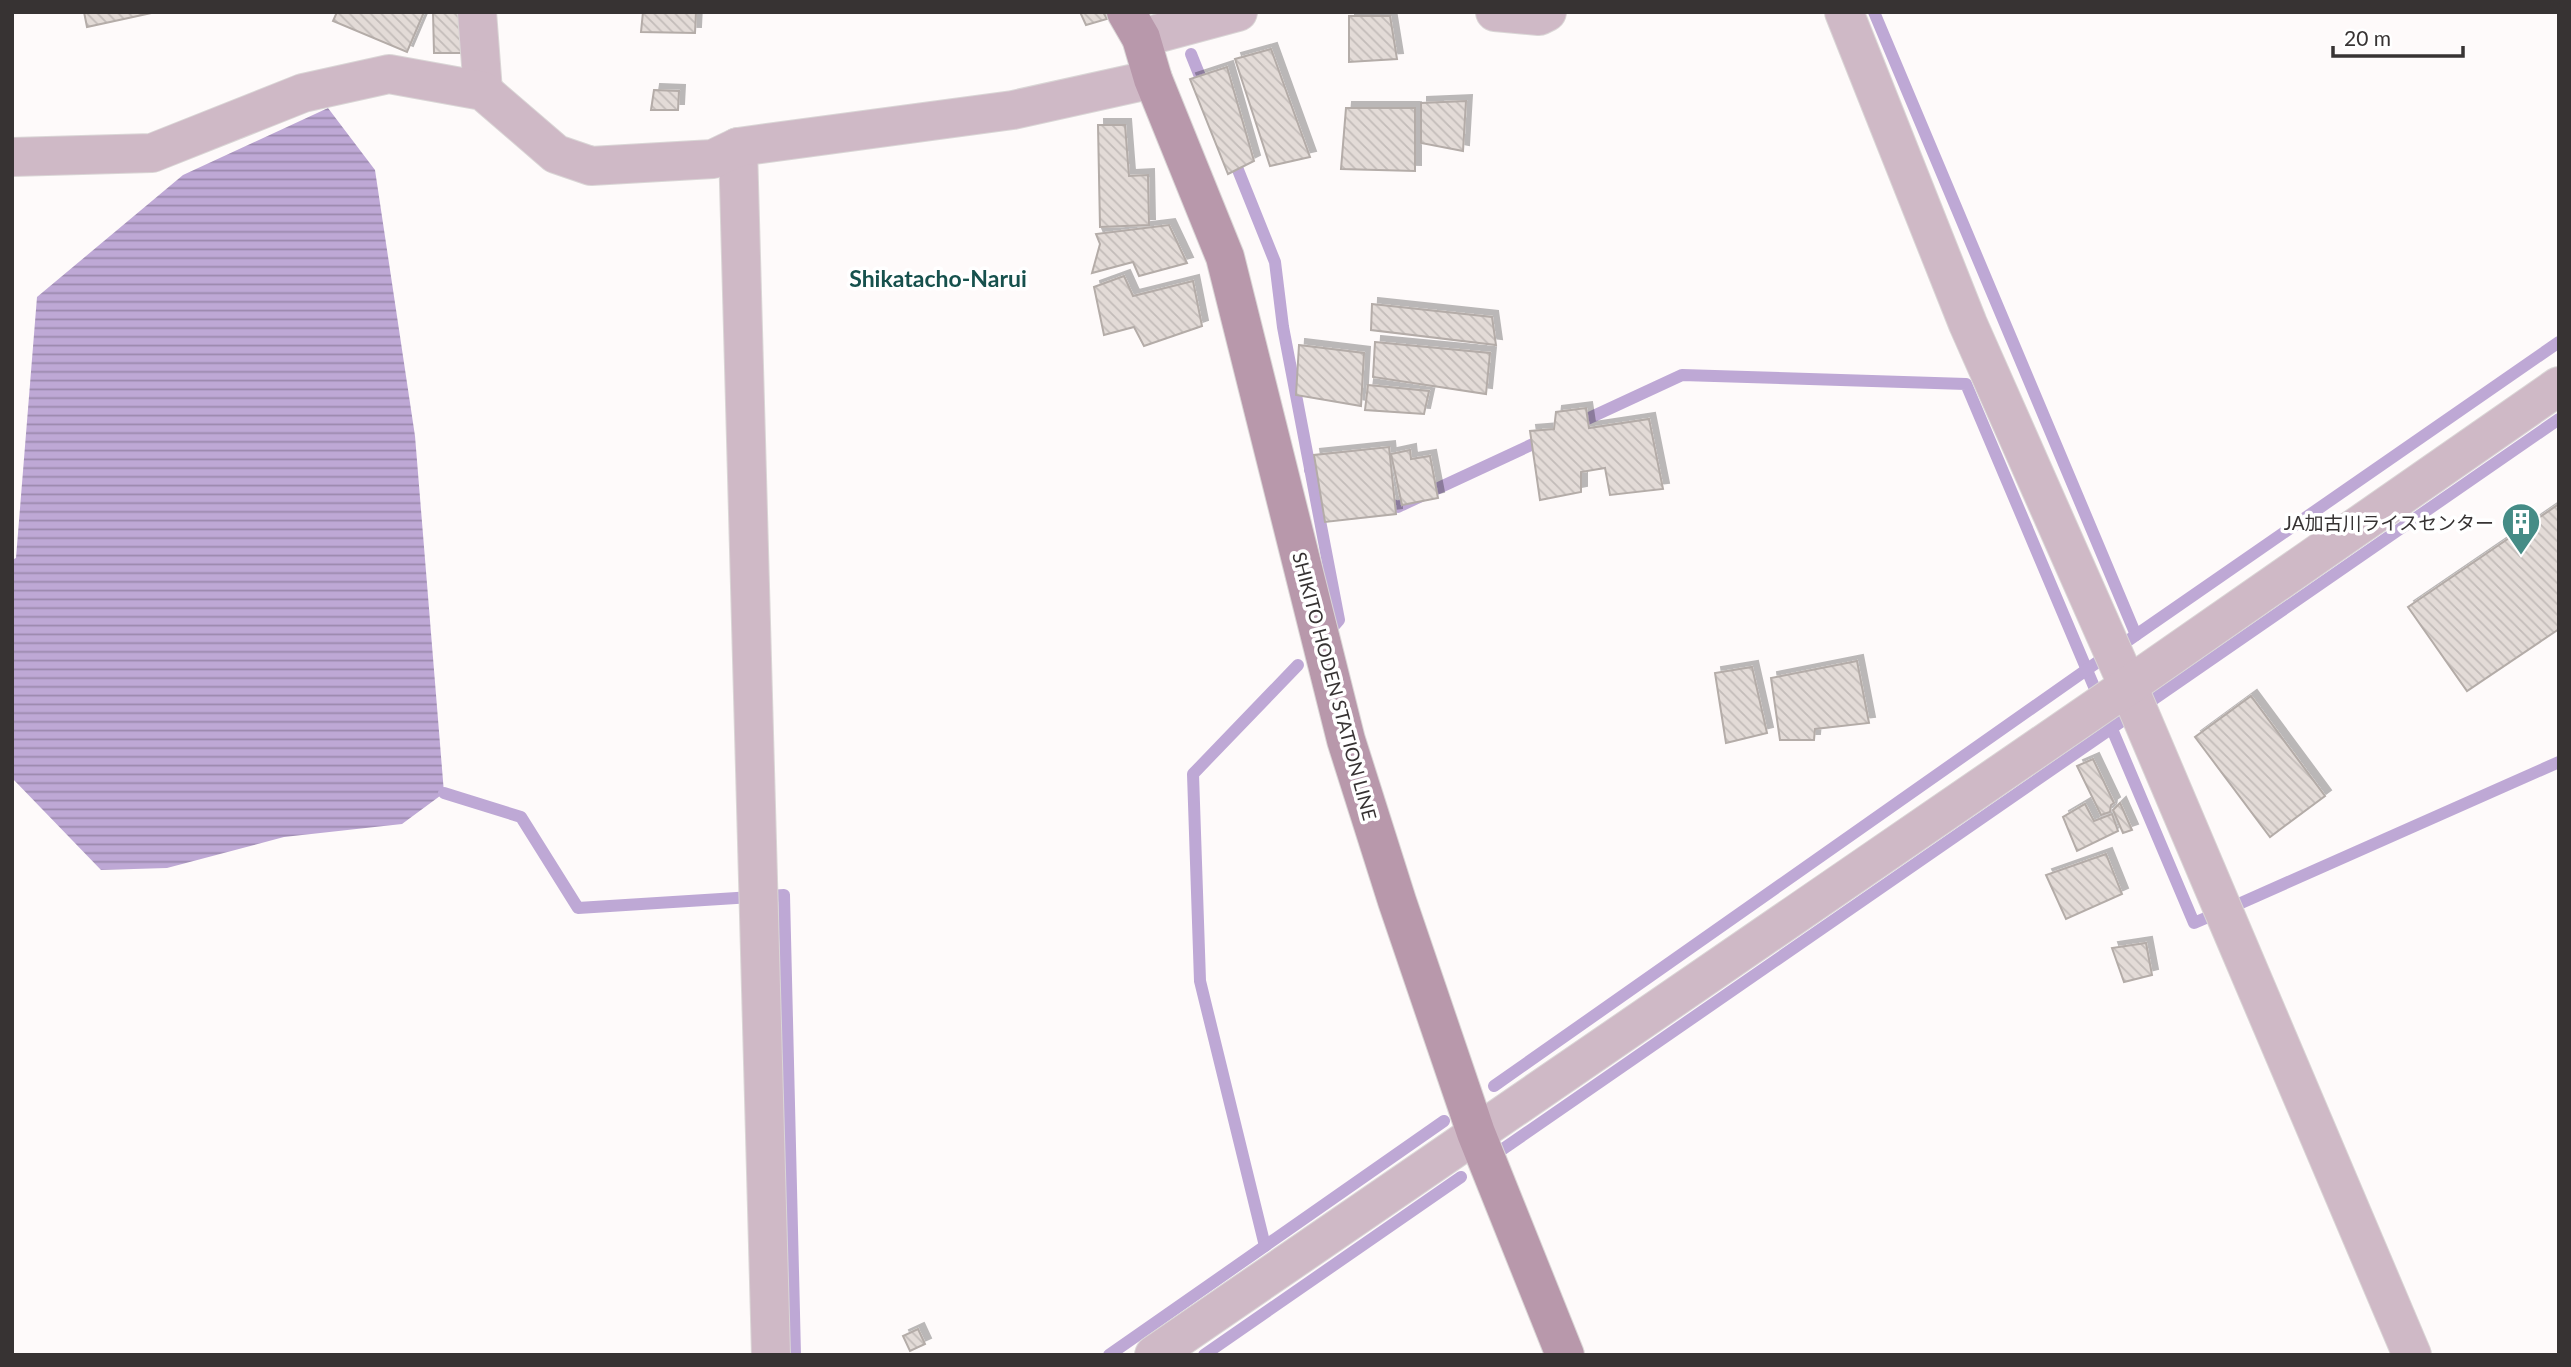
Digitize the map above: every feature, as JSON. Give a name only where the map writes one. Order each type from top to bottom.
[{"type":"main road","name":"SHIKITO HODEN STATION LINE","points":[[1133,25],[1225,257],[1346,740],[1476,1133],[1564,1355]]},
{"type":"street","points":[[477,12],[483,91]]},
{"type":"street","points":[[1133,25],[1238,12]]},
{"type":"street","points":[[1495,12],[1539,16],[1547,12]]},
{"type":"street","points":[[1844,12],[1968,324],[2128,686],[2412,1355]]},
{"type":"street","points":[[12,157],[152,153],[303,93],[389,74],[483,91],[556,154],[591,166],[713,159],[738,147],[1013,110],[1153,79]]},
{"type":"street","points":[[738,147],[771,1355]]},
{"type":"street","points":[[1154,1355],[2128,686],[2559,386]]},
{"type":"shaded area","points":[[328,108],[375,170],[415,436],[444,793],[402,824],[284,837],[167,868],[101,870],[12,778],[12,560],[16,558],[37,297],[183,175]]},
{"type":"building","points":[[84,12],[156,12],[87,27]]},
{"type":"building","points":[[337,12],[424,12],[407,52],[333,21]]},
{"type":"building","points":[[433,12],[461,12],[464,53],[434,53]]},
{"type":"building","points":[[643,12],[696,12],[695,33],[641,32]]},
{"type":"building","points":[[1080,12],[1103,12],[1107,19],[1086,25]]},
{"type":"building","points":[[1349,16],[1390,16],[1397,59],[1349,62]]},
{"type":"building","points":[[1271,49],[1310,157],[1270,166],[1235,59]]},
{"type":"building","points":[[1227,67],[1254,161],[1228,174],[1190,79]]},
{"type":"building","points":[[654,90],[679,91],[678,110],[651,110]]},
{"type":"building","points":[[1466,101],[1463,151],[1421,143],[1421,103]]},
{"type":"building","points":[[1346,108],[1415,108],[1415,171],[1341,169]]},
{"type":"building","points":[[1098,125],[1125,125],[1129,176],[1148,175],[1149,225],[1100,227]]},
{"type":"building","points":[[1169,225],[1187,263],[1139,276],[1133,262],[1092,273],[1100,244],[1096,234]]},
{"type":"building","points":[[1124,276],[1133,296],[1193,281],[1202,326],[1144,346],[1134,327],[1104,335],[1094,287]]},
{"type":"building","points":[[1372,304],[1492,317],[1496,345],[1371,330]]},
{"type":"building","points":[[1375,342],[1490,353],[1486,394],[1373,377]]},
{"type":"building","points":[[1299,345],[1364,353],[1361,406],[1296,395]]},
{"type":"building","points":[[1368,385],[1429,391],[1424,414],[1365,410]]},
{"type":"building","points":[[1586,408],[1589,428],[1649,419],[1663,489],[1610,495],[1605,468],[1581,472],[1581,492],[1540,500],[1530,431],[1554,429],[1556,412]]},
{"type":"building","points":[[1389,447],[1396,514],[1325,522],[1314,455]]},
{"type":"building","points":[[1410,450],[1411,459],[1430,456],[1438,498],[1402,505],[1391,454]]},
{"type":"building","name":"JA加古川ライスセンター","points":[[2559,504],[2559,629],[2467,691],[2408,607]]},
{"type":"building","points":[[1857,661],[1869,723],[1815,729],[1814,740],[1780,740],[1771,678]]},
{"type":"building","points":[[1752,667],[1767,733],[1726,743],[1715,673]]},
{"type":"building","points":[[2251,696],[2325,796],[2270,837],[2195,737]]},
{"type":"building","points":[[2093,759],[2114,803],[2110,812],[2101,815],[2077,766]]},
{"type":"building","points":[[2120,803],[2132,830],[2123,833],[2113,810]]},
{"type":"building","points":[[2085,804],[2094,821],[2112,814],[2118,831],[2077,851],[2063,817]]},
{"type":"building","points":[[2106,854],[2122,894],[2066,919],[2046,875]]},
{"type":"building","points":[[2146,943],[2152,975],[2124,982],[2112,948]]},
{"type":"building","points":[[918,1329],[925,1344],[910,1351],[903,1336]]},
{"type":"waterway","points":[[1874,12],[2136,635]]},
{"type":"waterway","points":[[1191,54],[1205,89]]},
{"type":"waterway","points":[[1232,155],[1275,262],[1283,327],[1339,620],[1332,628]]},
{"type":"waterway","points":[[1494,1086],[2559,342]]},
{"type":"waterway","points":[[1572,426],[1682,375],[1966,384],[2194,923],[2215,914]]},
{"type":"waterway","points":[[1503,1149],[2559,419]]},
{"type":"waterway","points":[[1381,500],[1398,507],[1546,438]]},
{"type":"waterway","points":[[1310,470],[1332,480]]},
{"type":"waterway","points":[[1265,1246],[1200,981],[1193,774],[1298,665]]},
{"type":"waterway","points":[[2232,907],[2559,762]]},
{"type":"waterway","points":[[444,793],[521,817],[578,908],[784,895],[795,1355]]},
{"type":"waterway","points":[[1109,1355],[1444,1121]]},
{"type":"waterway","points":[[1204,1355],[1461,1177]]},
{"type":"place","name":"JA加古川ライスセンター","points":[[2521,556]]},
{"type":"district","name":"Shikatacho-Narui","points":[[938,278]]}]
